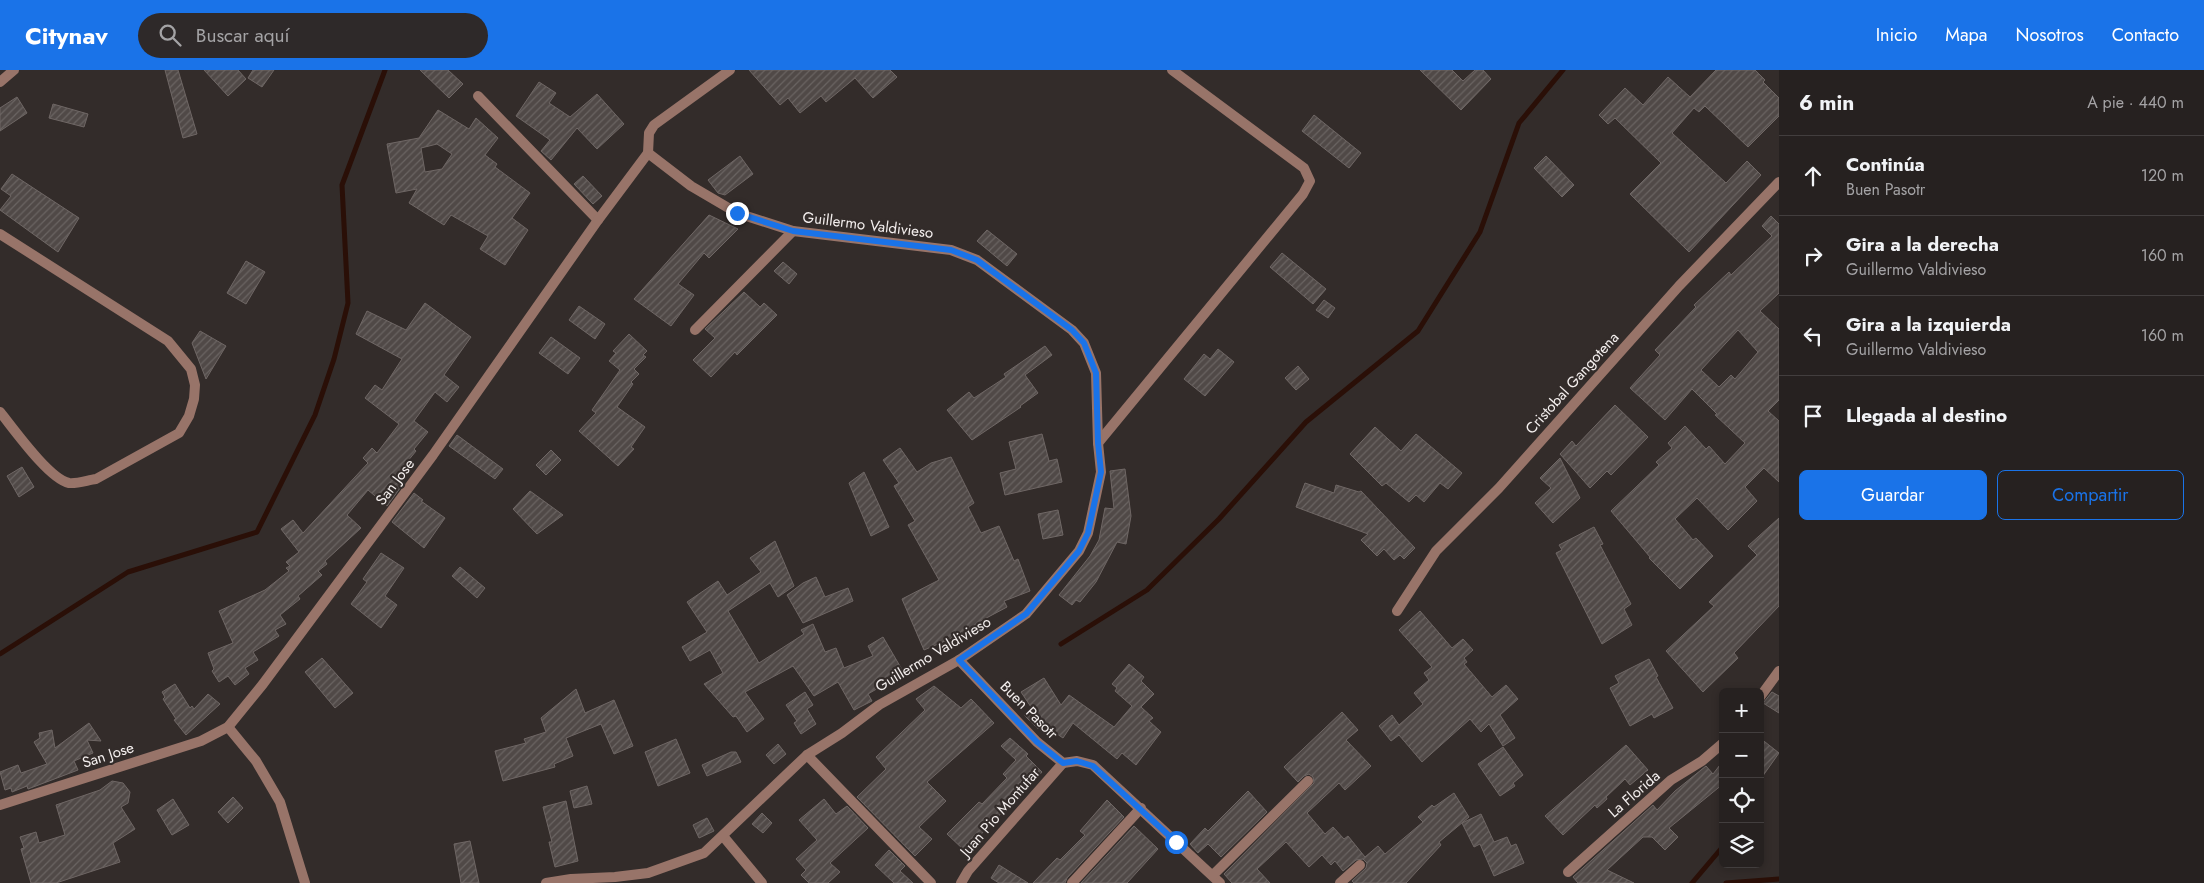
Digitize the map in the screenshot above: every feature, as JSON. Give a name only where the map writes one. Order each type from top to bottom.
[{"type":"street","points":[[0,82],[14,70]]},
{"type":"street","name":"San Jose","points":[[0,805],[201,741],[228,727],[263,684],[433,455],[598,220],[648,153],[649,133],[654,125],[730,70]]},
{"type":"street","points":[[1098,443],[1303,194],[1310,181],[1304,168],[1172,70]]},
{"type":"street","points":[[478,96],[598,220]]},
{"type":"street","name":"Guillermo Valdivieso","points":[[546,883],[571,879],[615,878],[648,874],[704,853],[807,755],[842,733],[879,705],[959,660],[1026,614],[1079,551],[1088,533],[1101,472],[1098,443],[1096,373],[1084,343],[1072,330],[977,260],[951,250],[793,231],[737,213],[691,186],[648,153]]},
{"type":"street","name":"Cristobal Gangotena","points":[[1397,611],[1436,551],[1499,488],[1679,286],[1779,182]]},
{"type":"street","points":[[695,330],[793,231]]},
{"type":"street","points":[[0,234],[168,341],[191,370],[195,385],[189,416],[179,433],[96,479],[68,483],[49,470],[0,412]]},
{"type":"street","name":"Buen Pasotr","points":[[959,660],[1037,742],[1063,763]]},
{"type":"street","points":[[1764,692],[1779,671]]},
{"type":"street","points":[[228,727],[256,761],[280,802],[305,883]]},
{"type":"street","name":"La Florida","points":[[1568,872],[1671,780],[1702,762],[1719,747]]},
{"type":"street","points":[[807,755],[931,883]]},
{"type":"street","points":[[1063,763],[1077,761],[1093,766],[1217,879],[1308,781]]},
{"type":"street","name":"Juan Pio Montufar","points":[[961,883],[968,871],[1063,763]]},
{"type":"street","points":[[1072,883],[1141,808]]},
{"type":"street","points":[[723,836],[762,883]]},
{"type":"street","points":[[1340,883],[1360,865]]},
{"type":"building","points":[[165,70],[178,70],[197,134],[183,138]]},
{"type":"building","points":[[204,70],[238,70],[246,79],[228,96]]},
{"type":"building","points":[[253,70],[274,70],[262,87],[248,78]]},
{"type":"building","points":[[420,70],[448,70],[463,84],[449,98]]},
{"type":"building","points":[[749,70],[890,70],[897,77],[873,98],[855,78],[826,102],[821,96],[800,113],[788,98],[780,105]]},
{"type":"building","points":[[1420,70],[1452,70],[1463,81],[1475,70],[1483,70],[1491,79],[1461,110]]},
{"type":"building","points":[[1716,70],[1755,70],[1765,80],[1763,82],[1779,98],[1779,116],[1748,147],[1705,106],[1699,112],[1694,108],[1672,133],[1726,183],[1747,161],[1761,175],[1689,252],[1630,194],[1661,163],[1615,118],[1608,124],[1599,115],[1625,88],[1643,105],[1668,77],[1690,97]]},
{"type":"building","points":[[539,82],[556,93],[549,103],[570,117],[597,94],[624,124],[597,149],[577,128],[551,160],[541,151],[550,140],[516,116]]},
{"type":"building","points":[[17,97],[27,113],[0,131],[0,108]]},
{"type":"building","points":[[53,104],[88,114],[84,127],[49,118]]},
{"type":"building","points":[[438,110],[469,129],[476,118],[498,138],[485,155],[497,164],[495,167],[530,193],[512,218],[528,230],[505,265],[480,249],[488,236],[451,215],[444,225],[409,203],[417,189],[396,193],[387,144],[419,138]],"holes":[[[437,144],[452,154],[442,169],[425,172],[421,148]]]},
{"type":"building","points":[[1314,115],[1361,153],[1349,168],[1302,131]]},
{"type":"building","points":[[740,156],[753,174],[725,195],[718,193],[708,180]]},
{"type":"building","points":[[1546,156],[1574,185],[1562,197],[1534,168]]},
{"type":"building","points":[[12,174],[79,218],[58,252],[0,210],[11,196],[1,189]]},
{"type":"building","points":[[583,176],[602,196],[593,204],[574,184]]},
{"type":"building","points":[[709,215],[738,229],[709,258],[704,253],[678,284],[694,295],[671,326],[634,299]]},
{"type":"building","points":[[1771,216],[1779,224],[1779,293],[1760,311],[1779,329],[1779,400],[1768,411],[1779,421],[1779,482],[1764,468],[1745,487],[1757,501],[1728,530],[1697,498],[1675,519],[1693,540],[1696,538],[1713,556],[1680,589],[1649,558],[1611,511],[1659,465],[1656,462],[1672,448],[1668,443],[1685,426],[1706,449],[1709,446],[1725,464],[1745,443],[1715,415],[1717,414],[1692,389],[1665,420],[1630,388],[1660,355],[1655,350],[1696,307],[1694,305],[1729,272],[1731,275],[1772,236],[1762,226]],"holes":[[[1738,330],[1758,352],[1735,379],[1731,375],[1719,387],[1701,370]]]},
{"type":"building","points":[[987,230],[1017,254],[1007,266],[977,241]]},
{"type":"building","points":[[1282,253],[1326,289],[1313,304],[1270,267]]},
{"type":"building","points":[[246,261],[265,272],[246,304],[227,293]]},
{"type":"building","points":[[783,262],[797,274],[789,284],[774,271]]},
{"type":"building","points":[[744,292],[760,307],[764,303],[777,315],[737,355],[735,352],[711,377],[693,360],[715,338],[705,329]]},
{"type":"building","points":[[1324,300],[1335,308],[1328,318],[1316,310]]},
{"type":"building","points":[[425,303],[471,337],[444,375],[459,387],[447,402],[435,392],[414,421],[428,432],[414,449],[416,451],[394,478],[403,484],[387,506],[368,490],[347,515],[361,528],[325,561],[327,564],[318,571],[322,575],[298,596],[300,599],[280,615],[286,624],[275,630],[279,636],[253,652],[258,660],[245,668],[249,674],[235,685],[228,676],[219,682],[212,671],[214,669],[208,653],[233,643],[219,611],[265,590],[289,571],[286,568],[290,566],[286,562],[299,552],[281,529],[293,520],[303,533],[368,463],[363,458],[372,448],[377,453],[399,424],[365,398],[375,385],[382,390],[402,359],[356,334],[367,311],[406,330]]},
{"type":"building","points":[[579,306],[605,324],[595,339],[569,320]]},
{"type":"building","points":[[200,331],[226,346],[206,379],[192,343]]},
{"type":"building","points":[[629,334],[647,351],[643,355],[646,357],[634,369],[639,374],[631,382],[633,384],[617,407],[645,427],[631,447],[634,449],[618,466],[579,431],[596,413],[592,410],[620,370],[609,361],[616,353],[613,351]]},
{"type":"building","points":[[551,337],[580,358],[568,374],[539,353]]},
{"type":"building","points":[[1045,346],[1052,355],[1025,375],[1038,393],[1021,407],[972,440],[947,410],[969,392],[974,398],[1006,377],[1004,374]]},
{"type":"building","points":[[1218,349],[1234,362],[1205,396],[1184,379],[1204,354],[1210,359]]},
{"type":"building","points":[[1298,366],[1309,379],[1296,390],[1285,378]]},
{"type":"building","points":[[1615,405],[1648,437],[1611,475],[1607,471],[1590,488],[1560,454],[1572,441],[1576,446]]},
{"type":"building","points":[[1375,427],[1401,451],[1416,434],[1462,473],[1448,489],[1440,483],[1424,502],[1416,495],[1409,502],[1386,483],[1382,486],[1350,454]]},
{"type":"building","points":[[1042,434],[1049,461],[1057,459],[1062,482],[1005,495],[1000,473],[1016,469],[1009,442]]},
{"type":"building","points":[[457,435],[503,469],[495,479],[449,446]]},
{"type":"building","points":[[900,448],[917,472],[931,463],[951,457],[974,503],[968,507],[981,533],[999,526],[1014,561],[1018,559],[1030,591],[1004,601],[1007,607],[977,623],[978,627],[924,650],[902,599],[939,580],[908,525],[915,521],[894,486],[899,483],[883,460]]},
{"type":"building","points":[[551,450],[561,460],[546,475],[536,465]]},
{"type":"building","points":[[1560,458],[1580,498],[1553,523],[1535,503],[1551,488],[1540,478]]},
{"type":"building","points":[[22,467],[34,487],[19,497],[7,476]]},
{"type":"building","points":[[1125,469],[1131,516],[1126,544],[1117,542],[1096,582],[1080,602],[1076,600],[1072,605],[1059,595],[1090,556],[1099,540],[1105,508],[1114,509],[1110,471]]},
{"type":"building","points":[[864,472],[889,527],[871,536],[849,483]]},
{"type":"building","points":[[1305,483],[1334,493],[1336,485],[1361,491],[1415,548],[1404,559],[1400,555],[1394,560],[1384,549],[1377,556],[1361,540],[1368,534],[1296,507]]},
{"type":"building","points":[[530,491],[563,515],[537,534],[513,509]]},
{"type":"building","points":[[414,493],[423,500],[421,501],[445,518],[424,548],[392,522]]},
{"type":"building","points":[[1058,510],[1063,535],[1043,539],[1038,514]]},
{"type":"building","points":[[1779,518],[1779,606],[1734,653],[1738,658],[1703,692],[1666,651],[1714,606],[1709,602],[1757,555],[1748,546]]},
{"type":"building","points":[[1594,527],[1603,544],[1600,545],[1631,604],[1624,609],[1632,625],[1602,644],[1556,553],[1562,550],[1559,545]]},
{"type":"building","points":[[775,541],[794,586],[778,597],[770,583],[728,611],[759,663],[804,634],[801,630],[813,624],[825,652],[836,648],[844,668],[873,656],[868,646],[883,637],[904,673],[868,694],[872,701],[854,710],[838,682],[814,696],[793,666],[745,692],[764,719],[747,732],[736,716],[733,717],[704,684],[723,673],[710,650],[690,661],[682,647],[707,632],[687,602],[718,581],[727,595],[761,572],[750,558]]},
{"type":"building","points":[[381,553],[404,568],[385,596],[397,605],[381,628],[351,604],[367,582],[363,579]]},
{"type":"building","points":[[460,567],[485,588],[477,598],[452,576]]},
{"type":"building","points":[[816,577],[825,597],[848,588],[853,601],[803,623],[787,595],[803,583]]},
{"type":"building","points":[[1420,611],[1452,648],[1463,639],[1473,650],[1464,658],[1467,662],[1464,664],[1492,697],[1506,685],[1518,699],[1500,715],[1515,738],[1503,746],[1489,724],[1481,732],[1470,719],[1422,762],[1399,735],[1391,741],[1379,726],[1392,715],[1399,725],[1423,704],[1414,693],[1429,680],[1424,673],[1432,667],[1399,630]]},
{"type":"building","points":[[322,658],[353,693],[335,708],[305,672]]},
{"type":"building","points":[[1649,659],[1658,676],[1656,677],[1673,708],[1654,718],[1652,714],[1630,726],[1610,688],[1619,683],[1615,676]]},
{"type":"building","points":[[1129,664],[1144,677],[1141,681],[1154,694],[1141,707],[1153,718],[1149,721],[1161,732],[1136,765],[1122,753],[1117,759],[1073,723],[1063,738],[1042,724],[1038,729],[1024,715],[1031,707],[1021,692],[1044,678],[1061,705],[1069,695],[1114,727],[1132,706],[1115,691],[1117,688],[1112,684]]},
{"type":"building","points":[[175,684],[190,708],[192,706],[194,709],[208,694],[220,704],[186,735],[174,720],[176,719],[163,699],[165,697],[162,692]]},
{"type":"building","points":[[934,686],[961,708],[971,699],[994,723],[927,782],[946,801],[919,827],[932,839],[915,856],[857,797],[886,769],[876,757],[925,710],[916,699]]},
{"type":"building","points":[[576,689],[585,713],[614,700],[633,746],[614,754],[601,724],[566,738],[573,756],[554,764],[555,767],[503,781],[495,751],[526,743],[524,739],[546,732],[541,718]]},
{"type":"building","points":[[805,692],[813,705],[807,709],[816,724],[801,734],[794,723],[797,721],[786,705]]},
{"type":"building","points":[[1772,692],[1779,696],[1779,713],[1764,704]]},
{"type":"building","points":[[1342,712],[1358,730],[1346,740],[1371,766],[1345,790],[1339,783],[1307,813],[1325,834],[1333,827],[1344,839],[1348,836],[1365,857],[1378,846],[1385,854],[1423,822],[1418,817],[1432,805],[1434,807],[1454,793],[1469,817],[1439,842],[1441,845],[1406,883],[1354,883],[1352,881],[1366,868],[1367,863],[1363,859],[1356,860],[1343,871],[1335,861],[1331,865],[1322,855],[1309,867],[1286,842],[1257,869],[1270,883],[1232,883],[1224,874],[1314,783],[1313,777],[1309,774],[1298,782],[1284,767]]},
{"type":"building","points":[[89,723],[101,741],[87,740],[93,753],[74,761],[78,770],[28,789],[27,786],[12,792],[11,788],[5,790],[0,772],[18,765],[21,773],[47,764],[34,742],[40,738],[39,733],[52,730],[55,748]]},
{"type":"building","points":[[1010,738],[1028,754],[1026,756],[1042,772],[1015,803],[1013,801],[965,851],[947,834],[979,802],[982,804],[1007,778],[1003,774],[1016,760],[1001,746]]},
{"type":"building","points":[[676,739],[690,773],[658,786],[645,752]]},
{"type":"building","points":[[1764,741],[1779,753],[1764,774]]},
{"type":"building","points":[[778,744],[786,754],[774,764],[766,755]]},
{"type":"building","points":[[1626,745],[1648,770],[1630,785],[1625,779],[1606,797],[1607,799],[1597,808],[1595,805],[1563,835],[1545,816]]},
{"type":"building","points":[[1503,747],[1523,775],[1513,783],[1515,786],[1500,796],[1478,764]]},
{"type":"building","points":[[731,752],[736,752],[741,762],[707,776],[702,765]]},
{"type":"building","points":[[1706,766],[1713,774],[1719,766],[1719,787],[1669,828],[1678,837],[1665,850],[1652,837],[1643,837],[1607,870],[1634,883],[1578,883],[1573,877],[1653,805],[1657,810],[1675,791]]},
{"type":"building","points":[[112,781],[123,783],[130,792],[128,803],[121,807],[135,829],[113,843],[120,862],[56,883],[31,883],[21,849],[24,848],[20,837],[36,832],[39,843],[65,835],[56,805],[100,790]]},
{"type":"building","points":[[587,786],[592,804],[574,808],[570,791]]},
{"type":"building","points":[[1248,791],[1267,812],[1221,857],[1208,844],[1198,853],[1190,844],[1205,828],[1208,831]]},
{"type":"building","points":[[233,797],[243,808],[228,823],[218,812]]},
{"type":"building","points":[[173,799],[189,825],[172,835],[157,810]]},
{"type":"building","points":[[824,799],[836,814],[847,806],[868,828],[830,863],[840,872],[828,883],[809,883],[801,875],[806,870],[796,859],[817,840],[799,820]]},
{"type":"building","points":[[1107,800],[1124,817],[1067,878],[1065,883],[1033,883],[1057,858],[1060,860],[1085,835],[1080,831]]},
{"type":"building","points":[[566,801],[578,861],[555,867],[549,842],[552,842],[543,807]]},
{"type":"building","points":[[762,813],[772,823],[763,833],[752,824]]},
{"type":"building","points":[[1481,814],[1494,842],[1507,837],[1511,846],[1516,844],[1524,863],[1494,876],[1480,844],[1474,847],[1462,823]]},
{"type":"building","points":[[707,818],[714,831],[699,838],[693,825]]},
{"type":"building","points":[[1134,826],[1158,849],[1127,883],[1081,883]]},
{"type":"building","points":[[470,841],[479,883],[461,883],[454,844]]},
{"type":"building","points":[[889,850],[905,866],[900,871],[913,883],[894,883],[875,865]]},
{"type":"building","points":[[999,865],[1028,883],[999,883],[991,878]]},
{"type":"waterway","points":[[0,654],[128,572],[257,532],[315,415],[334,359],[348,303],[342,185],[385,70]]},
{"type":"waterway","points":[[1061,644],[1147,590],[1219,519],[1306,422],[1418,331],[1480,232],[1519,123],[1563,70]]},
{"type":"waterway","points":[[1692,883],[1719,851]]},
{"type":"waterway","points":[[1726,883],[1779,879]]},
{"type":"route","points":[[737,213],[793,231],[951,250],[977,260],[1053,318],[1072,330],[1084,343],[1096,373],[1098,443],[1101,472],[1088,533],[1079,551],[1026,614],[959,660],[1037,742],[1063,763],[1077,761],[1093,766],[1176,842]]}]
